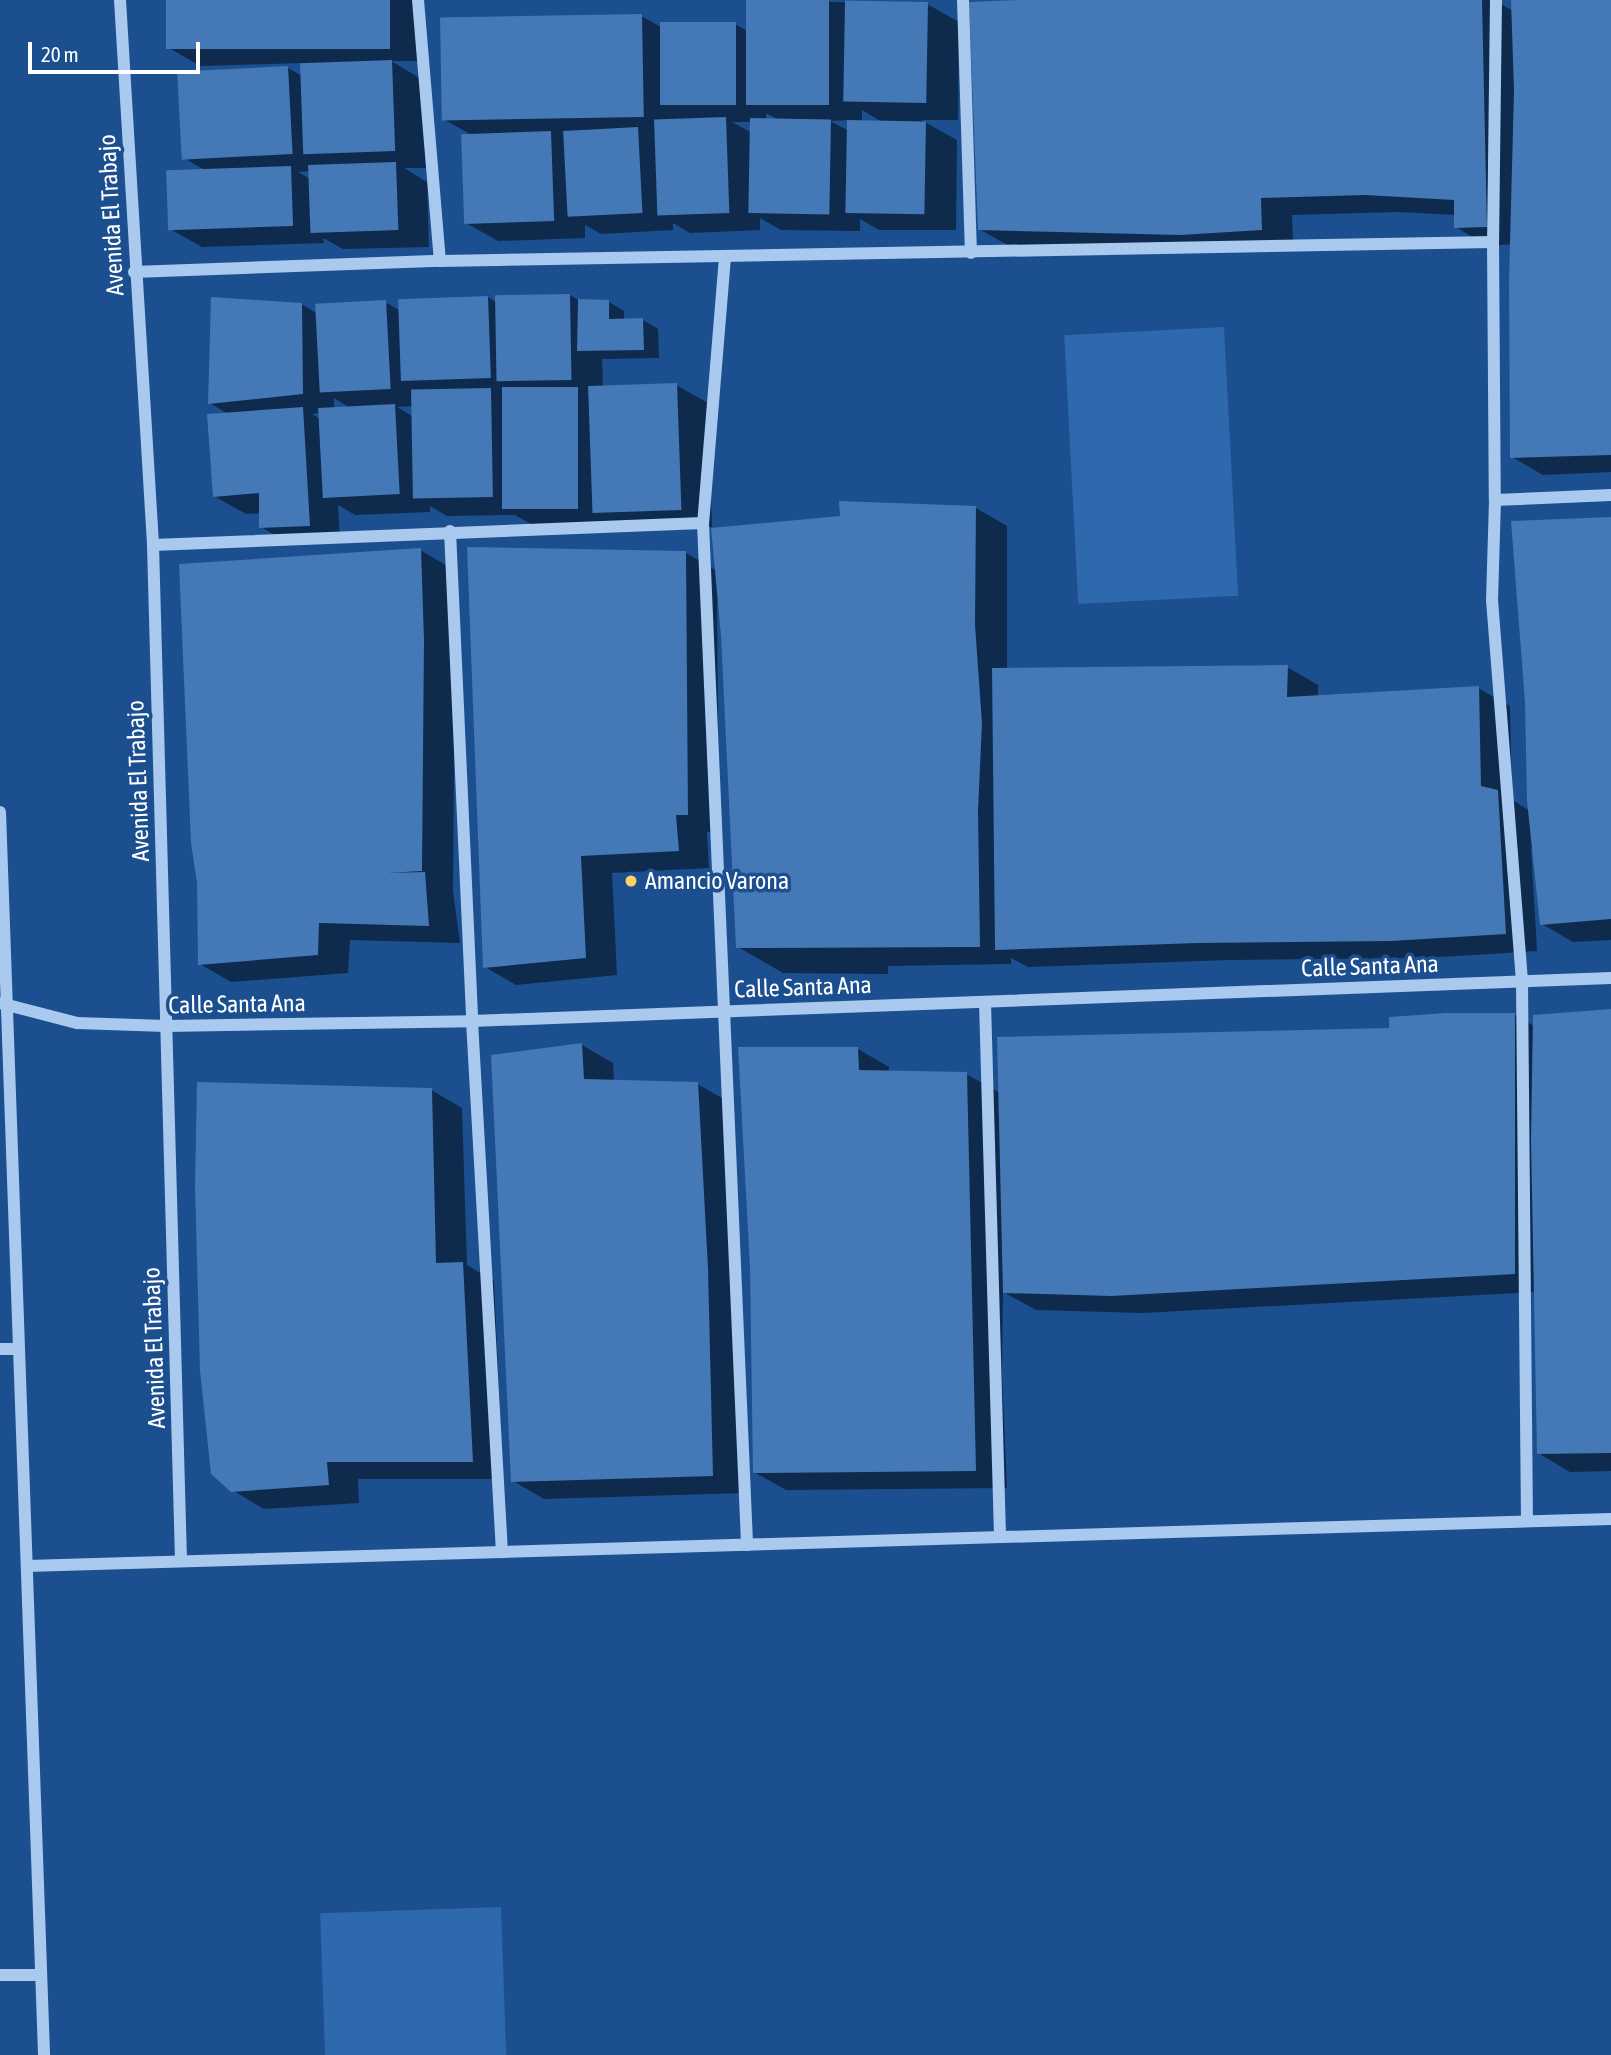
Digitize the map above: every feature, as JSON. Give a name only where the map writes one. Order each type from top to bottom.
[{"type":"street","name":"Avenida El Trabajo","points":[[120,0],[134,272],[153,545],[181,1561]]},
{"type":"street","points":[[418,0],[440,261]]},
{"type":"street","points":[[963,0],[971,253]]},
{"type":"street","points":[[1496,0],[1493,242],[1496,500],[1492,600],[1522,982],[1527,1521]]},
{"type":"street","points":[[134,272],[440,261],[1493,242]]},
{"type":"street","points":[[725,257],[703,523],[747,1545]]},
{"type":"street","points":[[1496,500],[1611,495]]},
{"type":"street","points":[[153,545],[450,531],[703,523]]},
{"type":"street","points":[[450,531],[472,1021],[502,1552]]},
{"type":"street","points":[[0,812],[3,1002],[44,2055]]},
{"type":"street","name":"Calle Santa Ana","points":[[3,1002],[77,1023],[166,1026],[472,1021],[1611,978]]},
{"type":"street","points":[[985,1002],[1000,1537]]},
{"type":"street","points":[[0,1349],[18,1349]]},
{"type":"street","points":[[27,1566],[1611,1519]]},
{"type":"street","points":[[0,1975],[40,1975]]},
{"type":"shaded area","points":[[1224,327],[1238,596],[1078,604],[1064,335]]},
{"type":"shaded area","points":[[501,1907],[506,2055],[325,2055],[320,1913]]},
{"type":"building","points":[[166,0],[390,0],[390,49],[166,49]]},
{"type":"building","points":[[746,0],[829,0],[829,105],[746,105]]},
{"type":"building","points":[[1482,0],[1487,227],[1454,228],[1454,200],[1365,195],[1261,198],[1262,230],[1180,235],[978,230],[969,2]]},
{"type":"building","points":[[1511,0],[1611,0],[1611,455],[1510,458],[1509,280],[1514,91]]},
{"type":"building","points":[[845,1],[928,2],[926,103],[843,102]]},
{"type":"building","points":[[642,14],[644,117],[442,121],[440,18]]},
{"type":"building","points":[[660,22],[736,22],[736,105],[660,105]]},
{"type":"building","points":[[392,60],[395,151],[303,154],[300,63]]},
{"type":"building","points":[[288,66],[293,154],[182,160],[177,72]]},
{"type":"building","points":[[726,117],[729,213],[657,215],[654,120]]},
{"type":"building","points":[[750,118],[831,119],[829,214],[748,213]]},
{"type":"building","points":[[847,120],[926,121],[924,214],[845,213]]},
{"type":"building","points":[[638,127],[643,213],[568,217],[563,131]]},
{"type":"building","points":[[551,131],[554,221],[464,224],[461,134]]},
{"type":"building","points":[[396,162],[398,230],[310,233],[308,165]]},
{"type":"building","points":[[291,166],[293,226],[168,230],[166,170]]},
{"type":"building","points":[[570,294],[572,380],[497,381],[495,295]]},
{"type":"building","points":[[488,296],[491,378],[401,381],[398,299]]},
{"type":"building","points":[[211,297],[302,303],[303,394],[208,404]]},
{"type":"building","points":[[578,299],[609,300],[609,319],[643,318],[644,350],[577,351]]},
{"type":"building","points":[[386,300],[391,389],[320,393],[315,304]]},
{"type":"building","points":[[677,383],[681,510],[592,513],[588,386]]},
{"type":"building","points":[[502,387],[578,387],[578,509],[502,509]]},
{"type":"building","points":[[491,388],[493,497],[413,498],[411,389]]},
{"type":"building","points":[[395,404],[400,494],[323,498],[318,408]]},
{"type":"building","points":[[303,407],[310,526],[259,528],[259,493],[213,497],[207,414]]},
{"type":"building","points":[[839,501],[976,506],[975,625],[982,723],[978,811],[980,947],[736,948],[721,636],[711,528],[840,516]]},
{"type":"building","points":[[1611,517],[1611,919],[1540,925],[1527,801],[1525,702],[1511,521]]},
{"type":"building","points":[[467,547],[686,551],[688,815],[676,815],[679,851],[581,856],[586,958],[483,968]]},
{"type":"building","points":[[421,548],[424,640],[422,871],[387,873],[425,872],[429,926],[319,923],[318,955],[198,965],[197,883],[191,843],[179,564]]},
{"type":"building","points":[[1288,665],[1287,697],[1479,686],[1481,786],[1498,790],[1506,934],[1391,941],[1198,943],[995,950],[992,668]]},
{"type":"building","points":[[1611,1009],[1611,1453],[1537,1454],[1531,1140],[1533,1015]]},
{"type":"building","points":[[1446,1013],[1515,1013],[1515,1274],[1111,1296],[1003,1293],[997,1037],[1389,1028],[1389,1017]]},
{"type":"building","points":[[582,1043],[584,1079],[698,1082],[708,1268],[713,1476],[511,1482],[491,1055]]},
{"type":"building","points":[[738,1047],[858,1047],[859,1070],[967,1072],[976,1471],[753,1473],[750,1267]]},
{"type":"building","points":[[197,1082],[432,1088],[436,1263],[463,1262],[473,1462],[327,1462],[329,1485],[231,1492],[211,1474],[200,1371],[195,1186]]},
{"type":"place","name":"Amancio Varona","points":[[631,881]]}]
